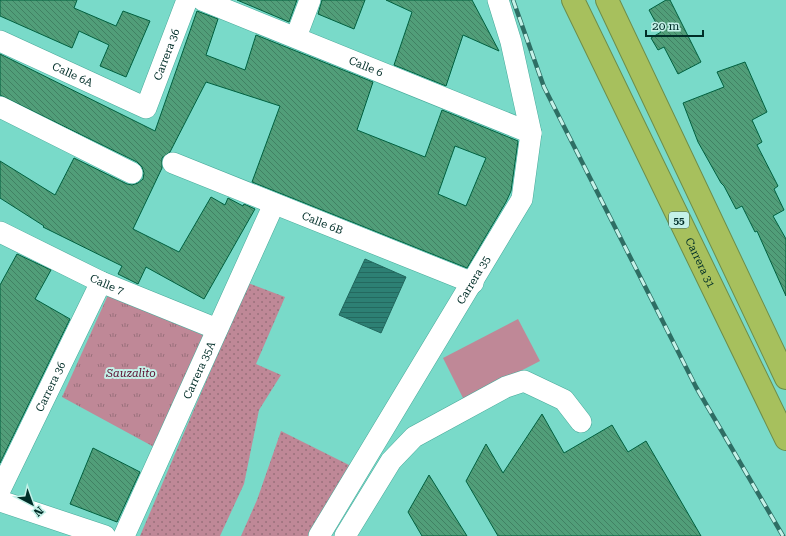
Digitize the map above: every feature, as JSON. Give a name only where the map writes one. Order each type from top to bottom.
[{"type":"highway","name":"Carrera 31","points":[[573,0],[786,440]]},
{"type":"highway","points":[[607,0],[786,378]]},
{"type":"street","name":"Carrera 36","points":[[146,108],[187,0]]},
{"type":"street","name":"Calle 6","points":[[202,0],[531,133]]},
{"type":"street","points":[[296,37],[310,0]]},
{"type":"street","name":"Carrera 35","points":[[319,536],[473,283],[522,199],[531,133],[511,42],[498,0]]},
{"type":"street","name":"Calle 6A","points":[[0,41],[146,108]]},
{"type":"street","points":[[0,107],[132,173]]},
{"type":"street","name":"Calle 6B","points":[[173,163],[473,283]]},
{"type":"street","name":"Carrera 35A","points":[[124,536],[274,204]]},
{"type":"street","name":"Calle 7","points":[[1,236],[101,282],[217,330]]},
{"type":"street","name":"Carrera 36","points":[[0,490],[101,282]]},
{"type":"street","points":[[345,536],[391,461],[414,437],[506,386],[524,381],[564,400],[581,422]]},
{"type":"street","points":[[0,501],[105,536]]},
{"type":"green space","points":[[248,283],[285,297],[256,364],[281,375],[259,410],[244,484],[220,536],[140,536]]},
{"type":"green space","name":"Sauzalito","points":[[108,295],[205,336],[154,447],[62,397]]},
{"type":"green space","points":[[518,319],[540,361],[464,400],[443,358]]},
{"type":"green space","points":[[281,431],[351,466],[308,536],[241,536],[257,500]]},
{"type":"water","points":[[365,259],[406,277],[381,333],[339,315]]},
{"type":"building","points":[[0,0],[77,0],[74,8],[116,26],[123,11],[150,21],[126,77],[100,66],[109,45],[79,31],[72,48],[0,16]]},
{"type":"building","points":[[237,0],[297,0],[289,22]]},
{"type":"building","points":[[322,0],[365,0],[354,29],[318,14]]},
{"type":"building","points":[[386,0],[472,0],[499,51],[463,35],[446,86],[394,65],[412,12]]},
{"type":"building","points":[[666,0],[670,0],[701,62],[678,74],[664,47],[658,50],[651,38],[661,32],[649,10]]},
{"type":"building","points":[[197,11],[218,19],[206,55],[245,70],[256,35],[373,82],[357,130],[425,157],[442,110],[518,141],[511,191],[467,268],[252,182],[280,106],[206,82],[170,152],[162,158],[162,168],[133,229],[179,252],[211,197],[225,205],[228,198],[243,206],[244,204],[255,209],[204,299],[146,267],[138,284],[118,274],[122,266],[43,227],[44,226],[0,198],[0,161],[55,195],[74,158],[127,184],[132,185],[138,183],[143,179],[144,173],[142,167],[137,162],[0,95],[0,54],[155,131]],"holes":[[[455,146],[486,158],[466,206],[438,194]]]},
{"type":"building","points":[[745,62],[767,112],[752,120],[762,142],[757,145],[778,186],[774,189],[784,210],[773,216],[786,239],[786,296],[757,231],[755,232],[742,206],[736,209],[698,142],[683,103],[724,87],[717,72]]},
{"type":"building","points":[[17,254],[51,270],[35,299],[70,319],[0,463],[0,285]]},
{"type":"building","points":[[542,414],[564,453],[612,425],[628,452],[646,441],[701,536],[498,536],[466,481],[486,444],[503,473]]},
{"type":"building","points":[[93,448],[140,472],[117,522],[70,504]]},
{"type":"building","points":[[429,475],[467,536],[422,536],[408,512]]},
{"type":"railway","points":[[513,0],[544,87],[696,387],[783,536]]}]
